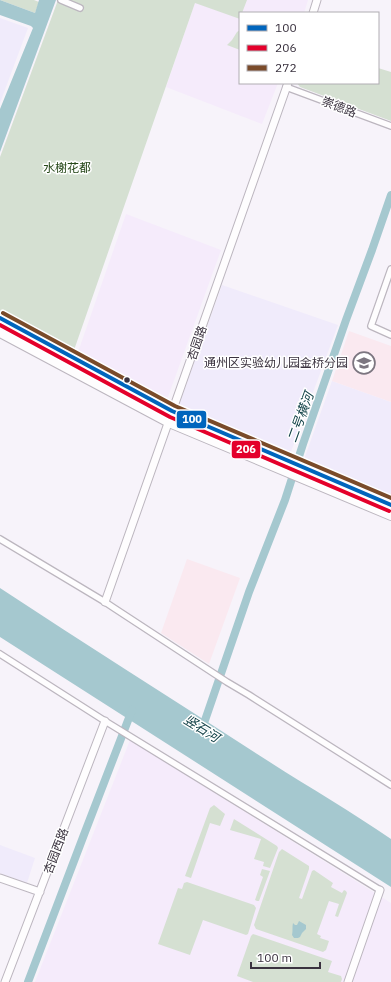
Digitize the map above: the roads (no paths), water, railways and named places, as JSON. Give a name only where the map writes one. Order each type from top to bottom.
[{"type":"main road","points":[[0,318],[172,412],[391,505]]},
{"type":"main road","points":[[0,333],[169,423],[391,516]]},
{"type":"street","points":[[61,0],[80,8]]},
{"type":"street","points":[[312,12],[317,0]]},
{"type":"street","name":"崇德路","points":[[287,85],[391,126]]},
{"type":"street","name":"杏园路","points":[[105,602],[287,85]]},
{"type":"street","points":[[391,269],[370,326],[391,335]]},
{"type":"street","points":[[0,539],[105,602],[227,682],[391,785]]},
{"type":"street","points":[[0,654],[380,890],[348,982]]},
{"type":"street","name":"杏园西路","points":[[5,982],[105,720]]},
{"type":"street","points":[[0,878],[40,892]]},
{"type":"water","points":[[0,0],[35,13],[39,0],[56,0],[0,152],[0,109],[33,28],[0,15]]},
{"type":"water","name":"竖石河","points":[[0,588],[391,839],[391,887],[0,637]]},
{"type":"water","points":[[299,921],[306,925],[306,929],[300,937],[294,938],[292,935],[293,923],[297,925]]},
{"type":"waterway","name":"二号横河","points":[[202,729],[249,592],[285,500],[346,320],[391,195]]},
{"type":"waterway","points":[[28,982],[132,710]]},
{"type":"place","name":"通州区实验幼儿园金桥分园","points":[[364,363]]},
{"type":"park label","name":"水榭花都","points":[[67,168]]}]
